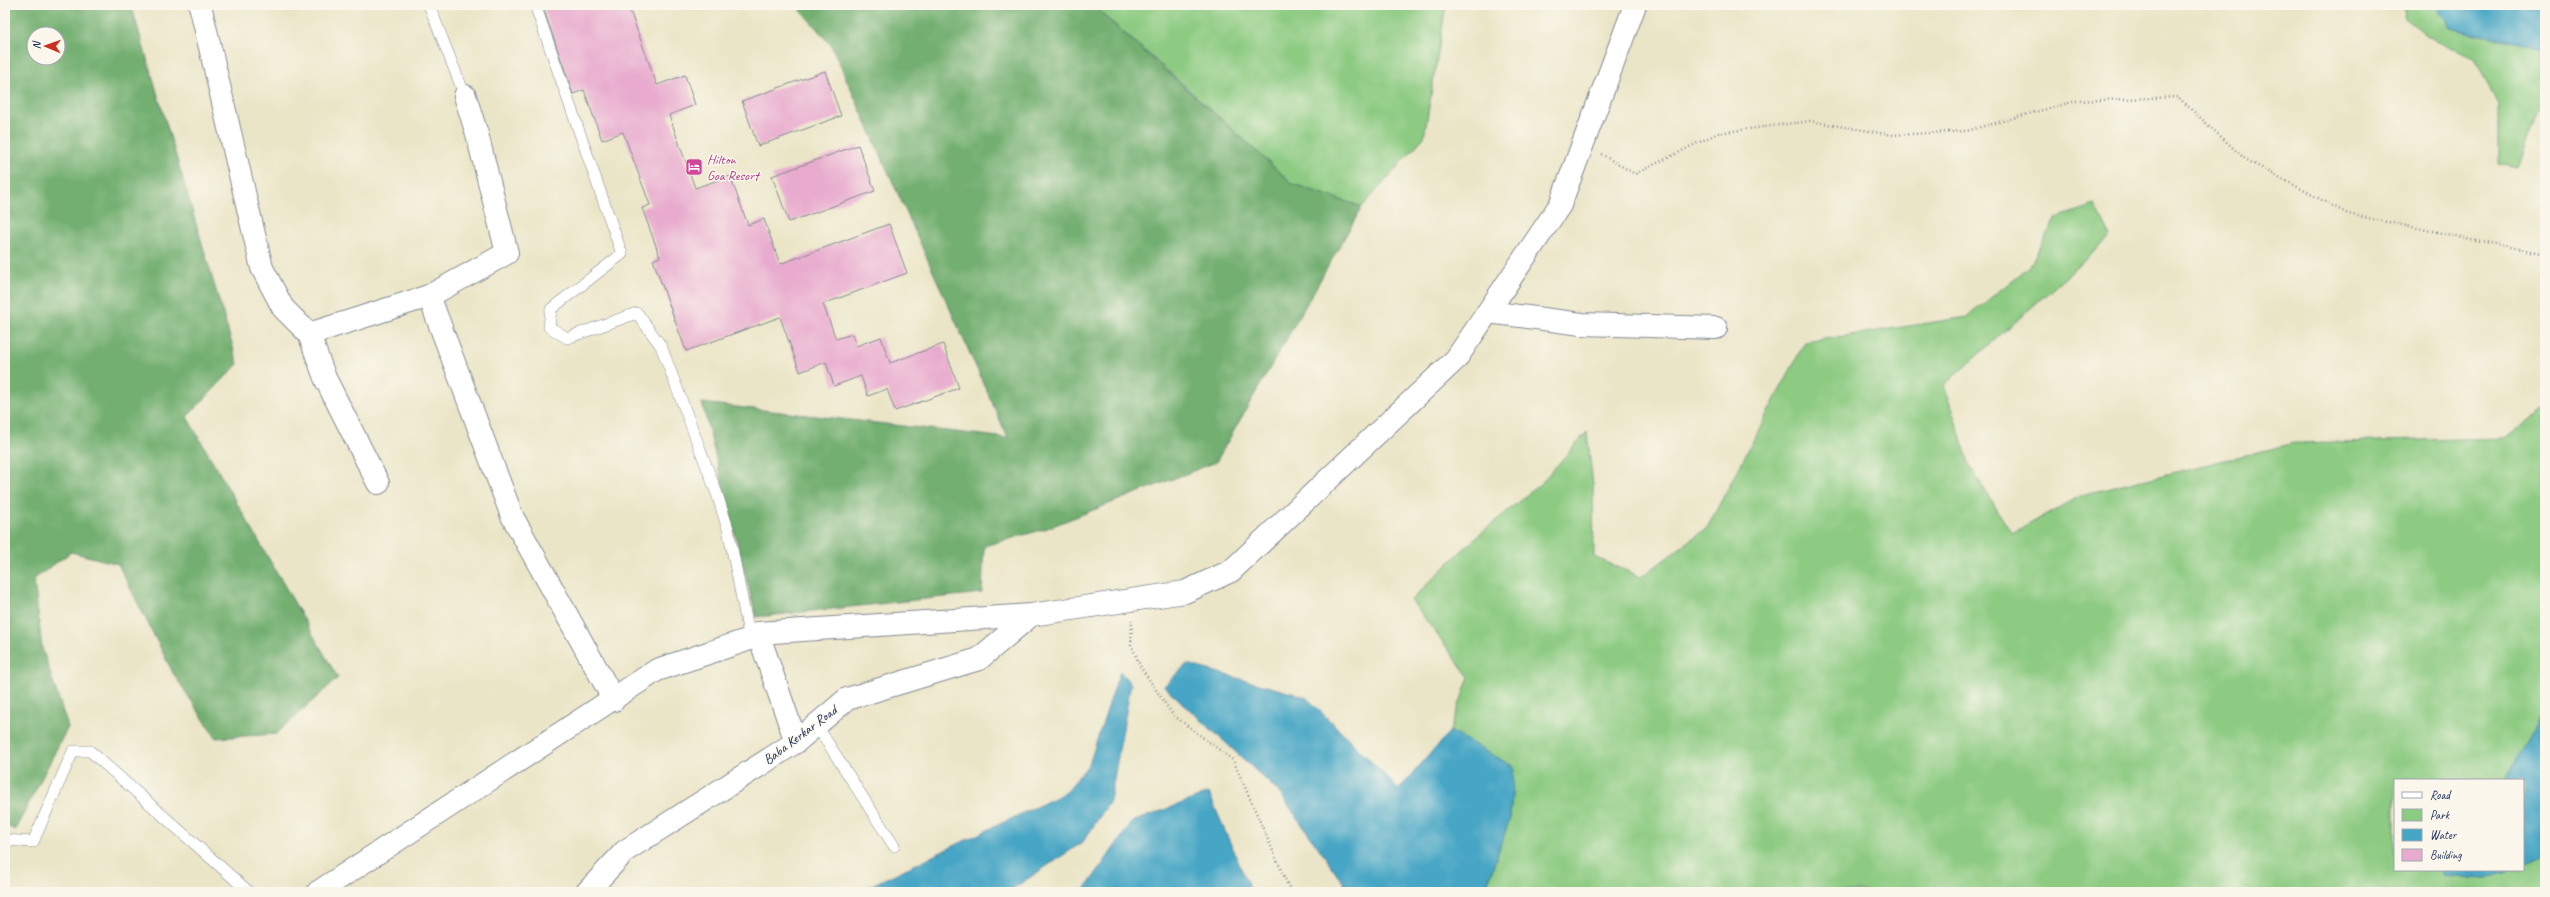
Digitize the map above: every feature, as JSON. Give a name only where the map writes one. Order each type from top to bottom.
[{"type":"street","points":[[200,5],[262,268],[283,308],[309,334],[324,378],[378,482]]},
{"type":"street","points":[[318,892],[614,700],[657,670],[754,636],[1031,615],[1185,592],[1231,571],[1456,360],[1560,205],[1634,5]]},
{"type":"street","points":[[309,334],[430,296],[507,252],[478,134],[465,96]]},
{"type":"street","points":[[430,296],[512,516],[614,700]]},
{"type":"street","points":[[1488,312],[1582,324],[1716,328]]},
{"type":"street","name":"Baba Kerkar Road","points":[[587,892],[625,851],[796,742],[847,699],[979,658],[1031,615]]},
{"type":"street","points":[[754,636],[796,742]]},
{"type":"lane","points":[[429,5],[465,96]]},
{"type":"lane","points":[[535,5],[622,254],[551,309],[549,327],[567,338],[637,313],[661,346],[728,529],[754,636]]},
{"type":"lane","points":[[816,726],[894,846]]},
{"type":"lane","points":[[5,840],[33,842],[73,751],[90,751],[249,892]]},
{"type":"path","points":[[1583,144],[1635,174],[1718,134],[1810,121],[1892,135],[1966,131],[2076,101],[2178,97],[2245,160],[2348,214],[2545,254]]},
{"type":"path","points":[[1130,644],[1140,666],[1173,715],[1233,760],[1291,892]]},
{"type":"green space","points":[[5,5],[131,5],[238,364],[187,417],[338,678],[276,734],[216,738],[173,673],[118,564],[71,552],[34,579],[42,648],[68,727],[15,830],[5,825]]},
{"type":"green space","points":[[796,5],[993,5],[1012,10],[1020,5],[1092,5],[1293,184],[1362,207],[1216,462],[1045,529],[984,546],[982,593],[756,617],[702,403],[1008,438],[831,45]]},
{"type":"green space","points":[[1092,5],[1446,5],[1424,137],[1362,207],[1293,184],[1168,71]]},
{"type":"green space","points":[[2406,5],[2437,5],[2449,28],[2545,48],[2545,106],[2538,112],[2518,168],[2498,164],[2498,105],[2475,59],[2427,36],[2404,18]]},
{"type":"green space","points":[[2095,205],[2111,237],[1944,385],[1970,466],[2012,534],[2081,495],[2295,443],[2506,438],[2545,408],[2545,709],[2507,779],[2394,779],[2394,871],[2443,871],[2444,875],[2487,878],[2506,871],[2524,871],[2524,865],[2545,856],[2545,892],[1489,892],[1486,888],[1510,818],[1514,767],[1450,731],[1469,677],[1411,600],[1474,539],[1541,483],[1587,432],[1593,485],[1594,557],[1641,577],[1707,528],[1805,342],[1967,317],[2030,266],[2056,218]]},
{"type":"water","points":[[2437,5],[2545,5],[2545,48],[2449,28]]},
{"type":"water","points":[[1187,664],[1306,697],[1399,789],[1450,731],[1514,767],[1510,818],[1486,887],[1489,892],[1350,892],[1278,791],[1164,686]]},
{"type":"water","points":[[1120,671],[1131,684],[1110,801],[1083,842],[1008,892],[857,892],[1065,793],[1089,764]]},
{"type":"water","points":[[2545,709],[2545,856],[2524,865],[2524,779],[2507,779]]},
{"type":"water","points":[[1209,793],[1251,892],[1083,892],[1132,822]]},
{"type":"water","points":[[2443,871],[2506,871],[2487,878],[2443,875]]},
{"type":"building","points":[[556,5],[628,5],[657,85],[685,75],[695,105],[669,115],[695,188],[730,176],[748,225],[764,219],[780,264],[889,224],[907,273],[823,304],[836,339],[852,334],[856,346],[881,337],[890,363],[943,344],[959,388],[895,411],[887,389],[868,396],[861,376],[834,386],[826,362],[800,372],[780,317],[686,351],[653,260],[660,257],[642,208],[650,205],[623,132],[602,140],[584,90],[573,94],[544,10]]},
{"type":"building","points":[[825,71],[841,116],[758,146],[742,101]]},
{"type":"building","points":[[858,145],[875,191],[789,222],[772,176]]},
{"type":"place","name":"Hilton Goa Resort","points":[[694,167]]}]
